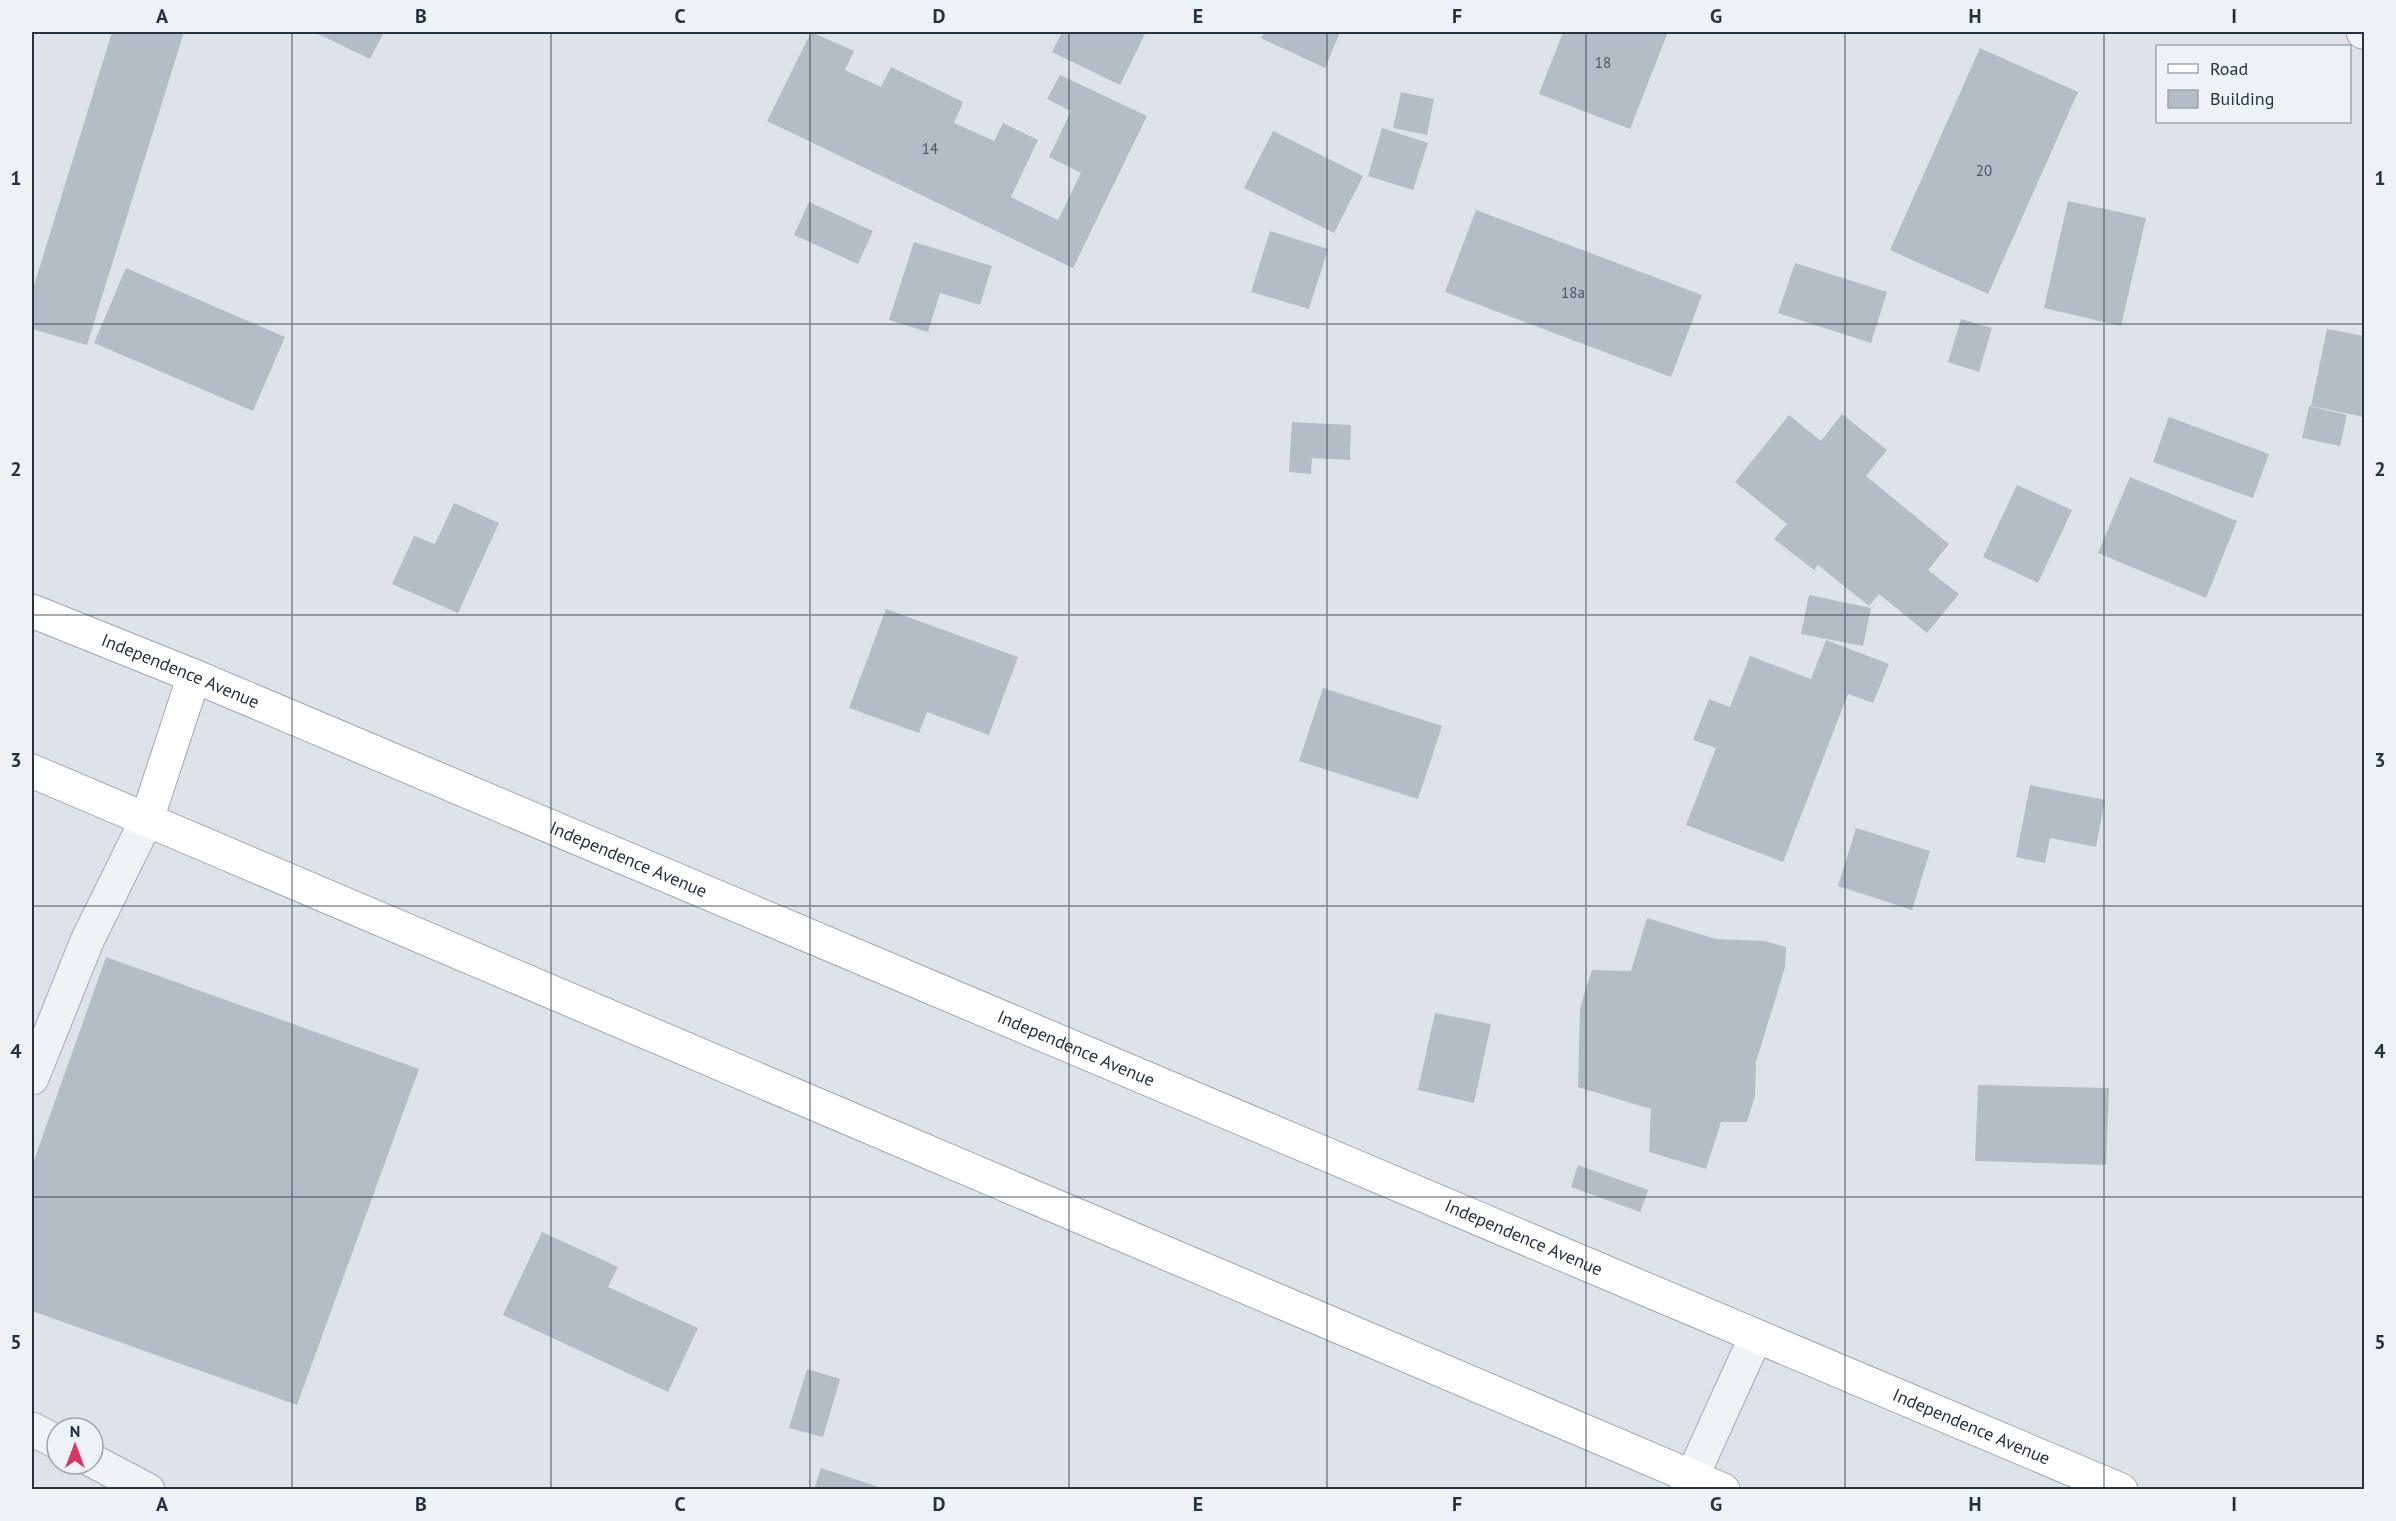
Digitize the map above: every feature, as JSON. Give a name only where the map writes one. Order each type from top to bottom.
[{"type":"main road","name":"Independence Avenue","points":[[32,611],[194,676],[2121,1490]]},
{"type":"main road","points":[[147,819],[194,676]]},
{"type":"main road","points":[[32,771],[1689,1483],[1723,1490]]},
{"type":"street","points":[[32,1078],[87,941],[147,819]]},
{"type":"street","points":[[1689,1483],[1756,1336]]},
{"type":"street","points":[[105,1467],[148,1490]]},
{"type":"building","points":[[112,32],[184,32],[87,345],[32,329],[32,292]]},
{"type":"building","points":[[314,32],[384,32],[370,59]]},
{"type":"building","points":[[811,32],[854,51],[845,70],[881,87],[891,67],[963,102],[954,123],[994,141],[1003,123],[1038,140],[1011,197],[1058,220],[1081,173],[1049,157],[1071,111],[1047,99],[1060,75],[1147,116],[1073,268],[767,121]]},
{"type":"building","points":[[1062,32],[1146,32],[1120,85],[1052,52]]},
{"type":"building","points":[[1265,32],[1340,32],[1325,68],[1261,38]]},
{"type":"building","points":[[1563,32],[1668,32],[1630,129],[1539,94]]},
{"type":"building","points":[[1980,48],[2078,92],[1988,294],[1890,250]]},
{"type":"building","points":[[1401,92],[1434,99],[1427,135],[1393,128]]},
{"type":"building","points":[[1382,128],[1428,143],[1413,190],[1368,176]]},
{"type":"building","points":[[1273,131],[1363,176],[1334,233],[1244,188]]},
{"type":"building","points":[[2068,201],[2146,218],[2121,326],[2044,308]]},
{"type":"building","points":[[809,202],[873,231],[858,264],[794,235]]},
{"type":"building","points":[[1476,210],[1702,295],[1671,377],[1445,292]]},
{"type":"building","points":[[1270,231],[1328,249],[1309,309],[1251,292]]},
{"type":"building","points":[[914,242],[992,266],[980,305],[940,293],[928,332],[889,320]]},
{"type":"building","points":[[1795,263],[1887,292],[1871,343],[1778,313]]},
{"type":"building","points":[[126,268],[285,337],[253,411],[94,343]]},
{"type":"building","points":[[1961,319],[1992,328],[1979,372],[1948,362]]},
{"type":"building","points":[[2327,329],[2364,336],[2364,417],[2311,406]]},
{"type":"building","points":[[2309,406],[2347,415],[2340,446],[2302,438]]},
{"type":"building","points":[[1842,414],[1887,450],[1866,476],[1949,544],[1928,570],[1959,594],[1927,633],[1879,594],[1869,606],[1818,565],[1814,570],[1774,539],[1787,524],[1735,482],[1789,415],[1821,441]]},
{"type":"building","points":[[2169,417],[2269,454],[2253,498],[2153,462]]},
{"type":"building","points":[[1292,422],[1351,425],[1350,460],[1312,458],[1311,474],[1289,472]]},
{"type":"building","points":[[2130,477],[2237,521],[2206,598],[2098,553]]},
{"type":"building","points":[[2017,485],[2072,510],[2038,583],[1983,557]]},
{"type":"building","points":[[454,503],[499,523],[458,613],[392,584],[414,536],[435,544]]},
{"type":"building","points":[[1809,595],[1871,608],[1863,646],[1801,634]]},
{"type":"building","points":[[886,609],[1018,657],[989,735],[927,712],[919,733],[849,708]]},
{"type":"building","points":[[1826,640],[1889,664],[1873,703],[1848,694],[1783,862],[1686,825],[1716,748],[1693,740],[1709,699],[1730,707],[1750,656],[1811,679]]},
{"type":"building","points":[[1323,688],[1442,726],[1418,799],[1299,761]]},
{"type":"building","points":[[2030,785],[2105,800],[2096,847],[2050,838],[2045,863],[2016,857]]},
{"type":"building","points":[[1856,828],[1930,851],[1912,910],[1838,886]]},
{"type":"building","points":[[1647,918],[1716,939],[1764,941],[1786,947],[1785,967],[1756,1062],[1755,1096],[1747,1122],[1721,1122],[1706,1169],[1649,1152],[1651,1109],[1578,1087],[1580,1008],[1592,970],[1631,971]]},
{"type":"building","points":[[106,957],[419,1069],[297,1405],[32,1311],[32,1166]]},
{"type":"building","points":[[1435,1013],[1491,1024],[1474,1103],[1418,1090]]},
{"type":"building","points":[[1978,1085],[2109,1088],[2106,1165],[1975,1161]]},
{"type":"building","points":[[1578,1165],[1648,1190],[1640,1212],[1571,1187]]},
{"type":"building","points":[[542,1232],[618,1267],[608,1287],[698,1328],[668,1392],[503,1315]]},
{"type":"building","points":[[807,1369],[840,1379],[823,1437],[789,1428]]},
{"type":"building","points":[[821,1468],[885,1489],[885,1490],[814,1490]]}]
